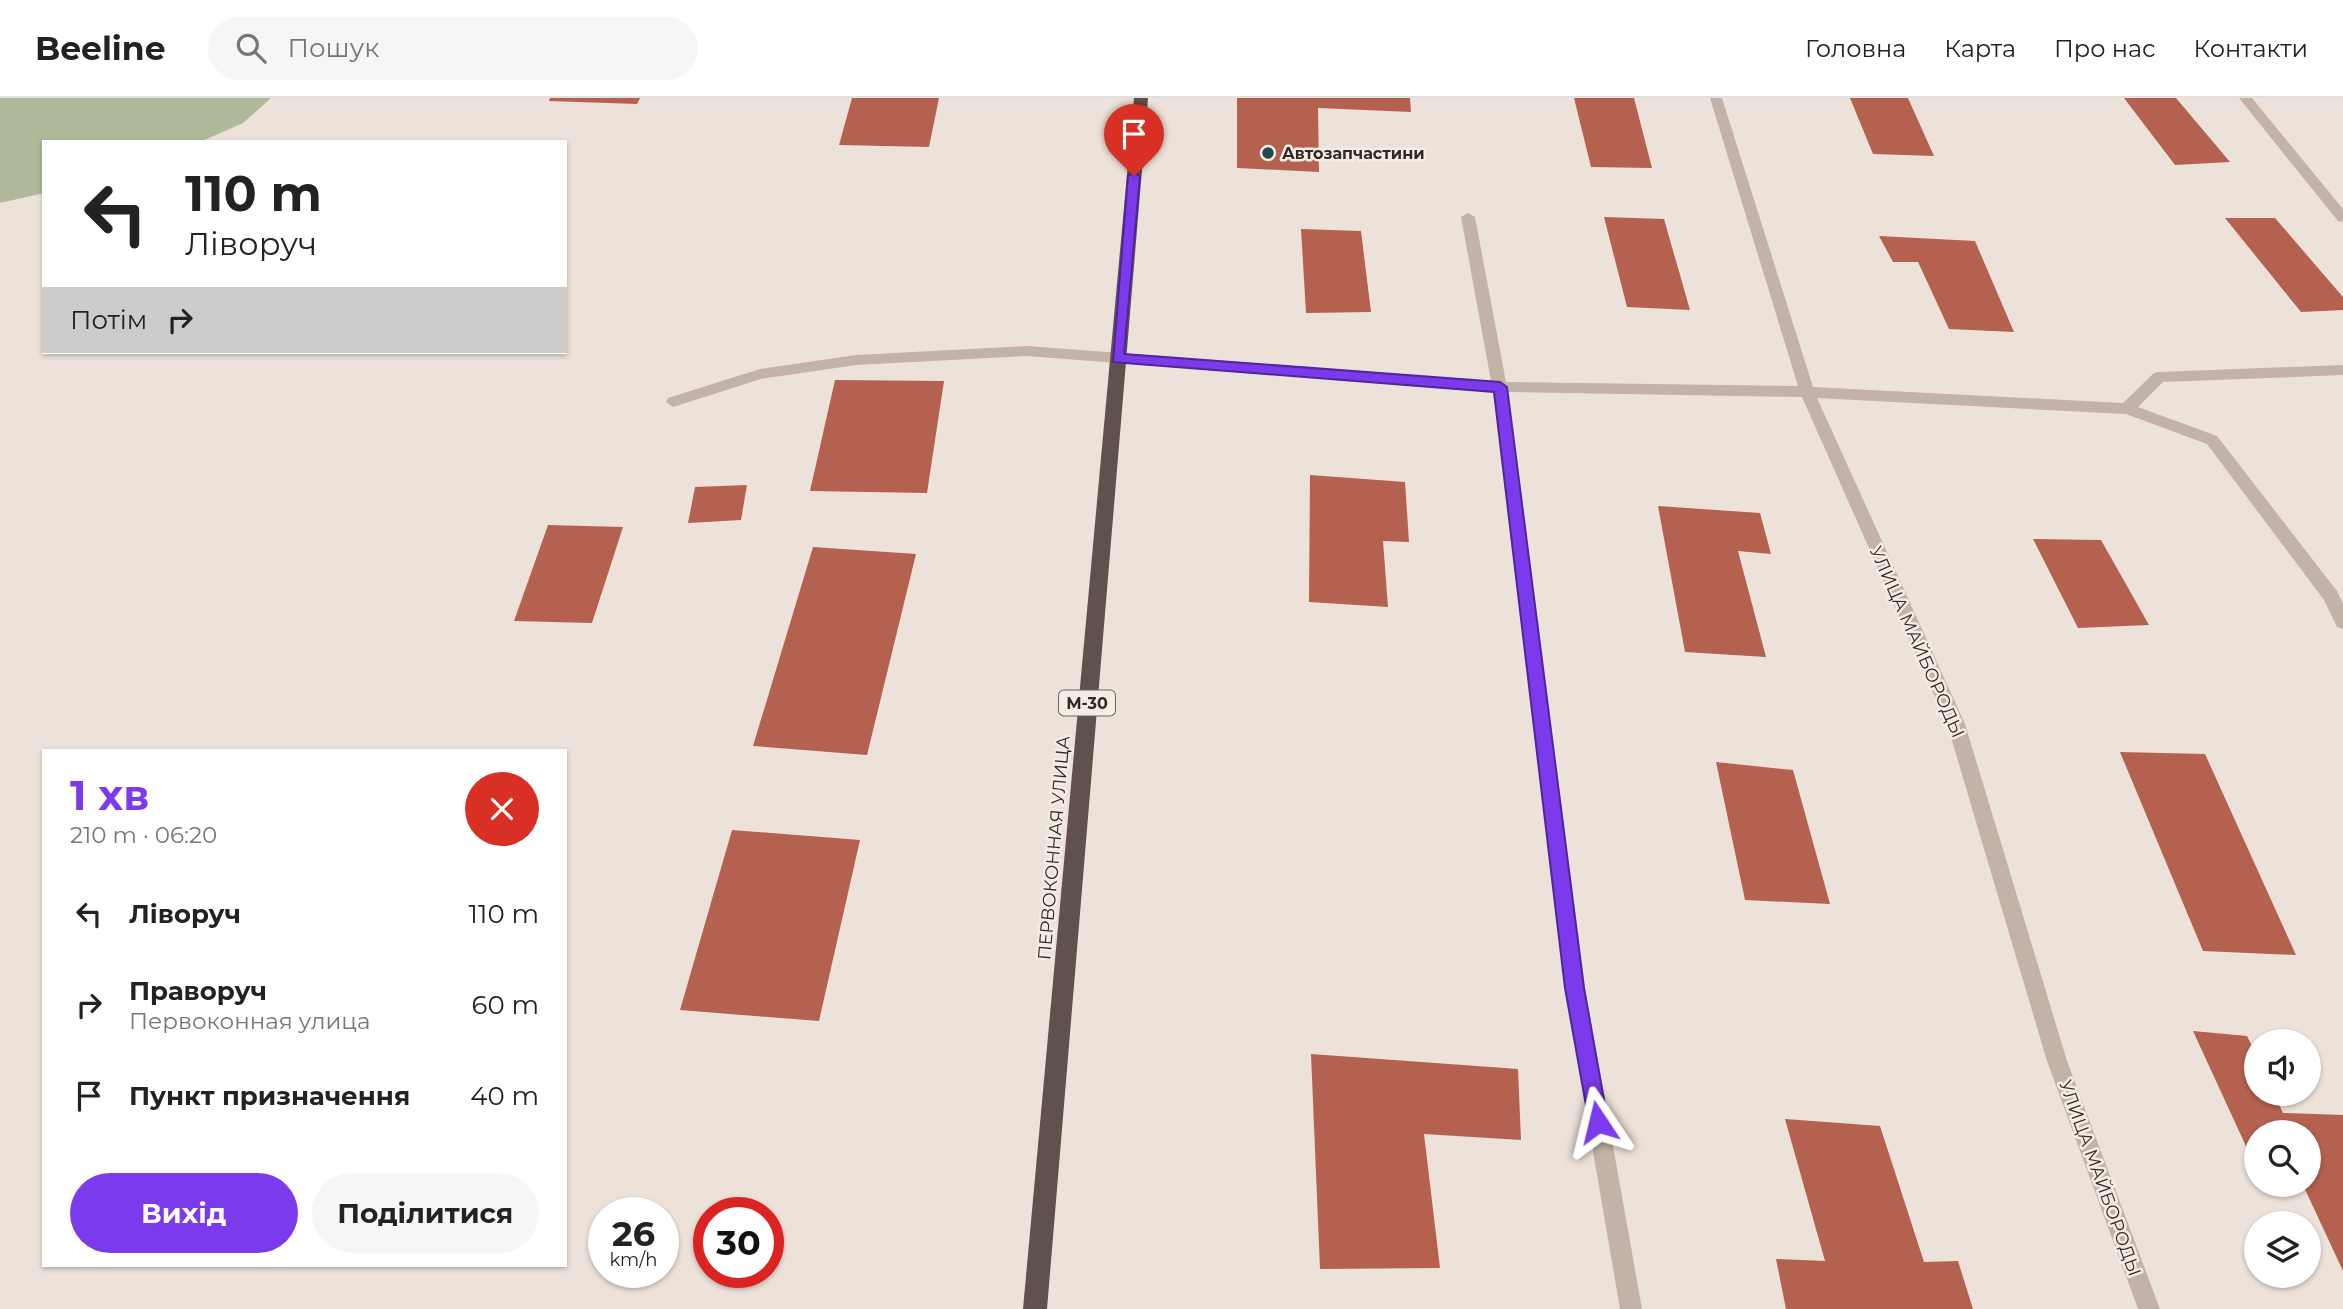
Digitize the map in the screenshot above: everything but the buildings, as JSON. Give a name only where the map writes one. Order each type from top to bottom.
[{"type":"highway","name":"ПЕРВОКОННАЯ УЛИЦА","points":[[1035,1309],[1141,98]]},
{"type":"street","name":"УЛИЦА МАЙБОРОДЫ","points":[[1716,98],[1807,392],[1956,724],[2057,1061],[2148,1309]]},
{"type":"street","points":[[2245,98],[2343,218]]},
{"type":"street","points":[[1468,217],[1500,387],[1574,988],[1631,1309]]},
{"type":"street","points":[[673,402],[760,374],[856,360],[1027,351],[1500,387],[1807,392],[2127,409],[2212,440],[2331,596],[2343,622]]},
{"type":"street","points":[[2127,409],[2159,377],[2343,370]]},
{"type":"green space","points":[[0,98],[271,98],[243,123],[205,140],[42,140],[42,193],[0,203]]},
{"type":"place","name":"Автозапчастини","points":[[1268,153]]},
{"type":"route","points":[[1134,176],[1117,358],[1500,387],[1574,988],[1598,1122]]}]
